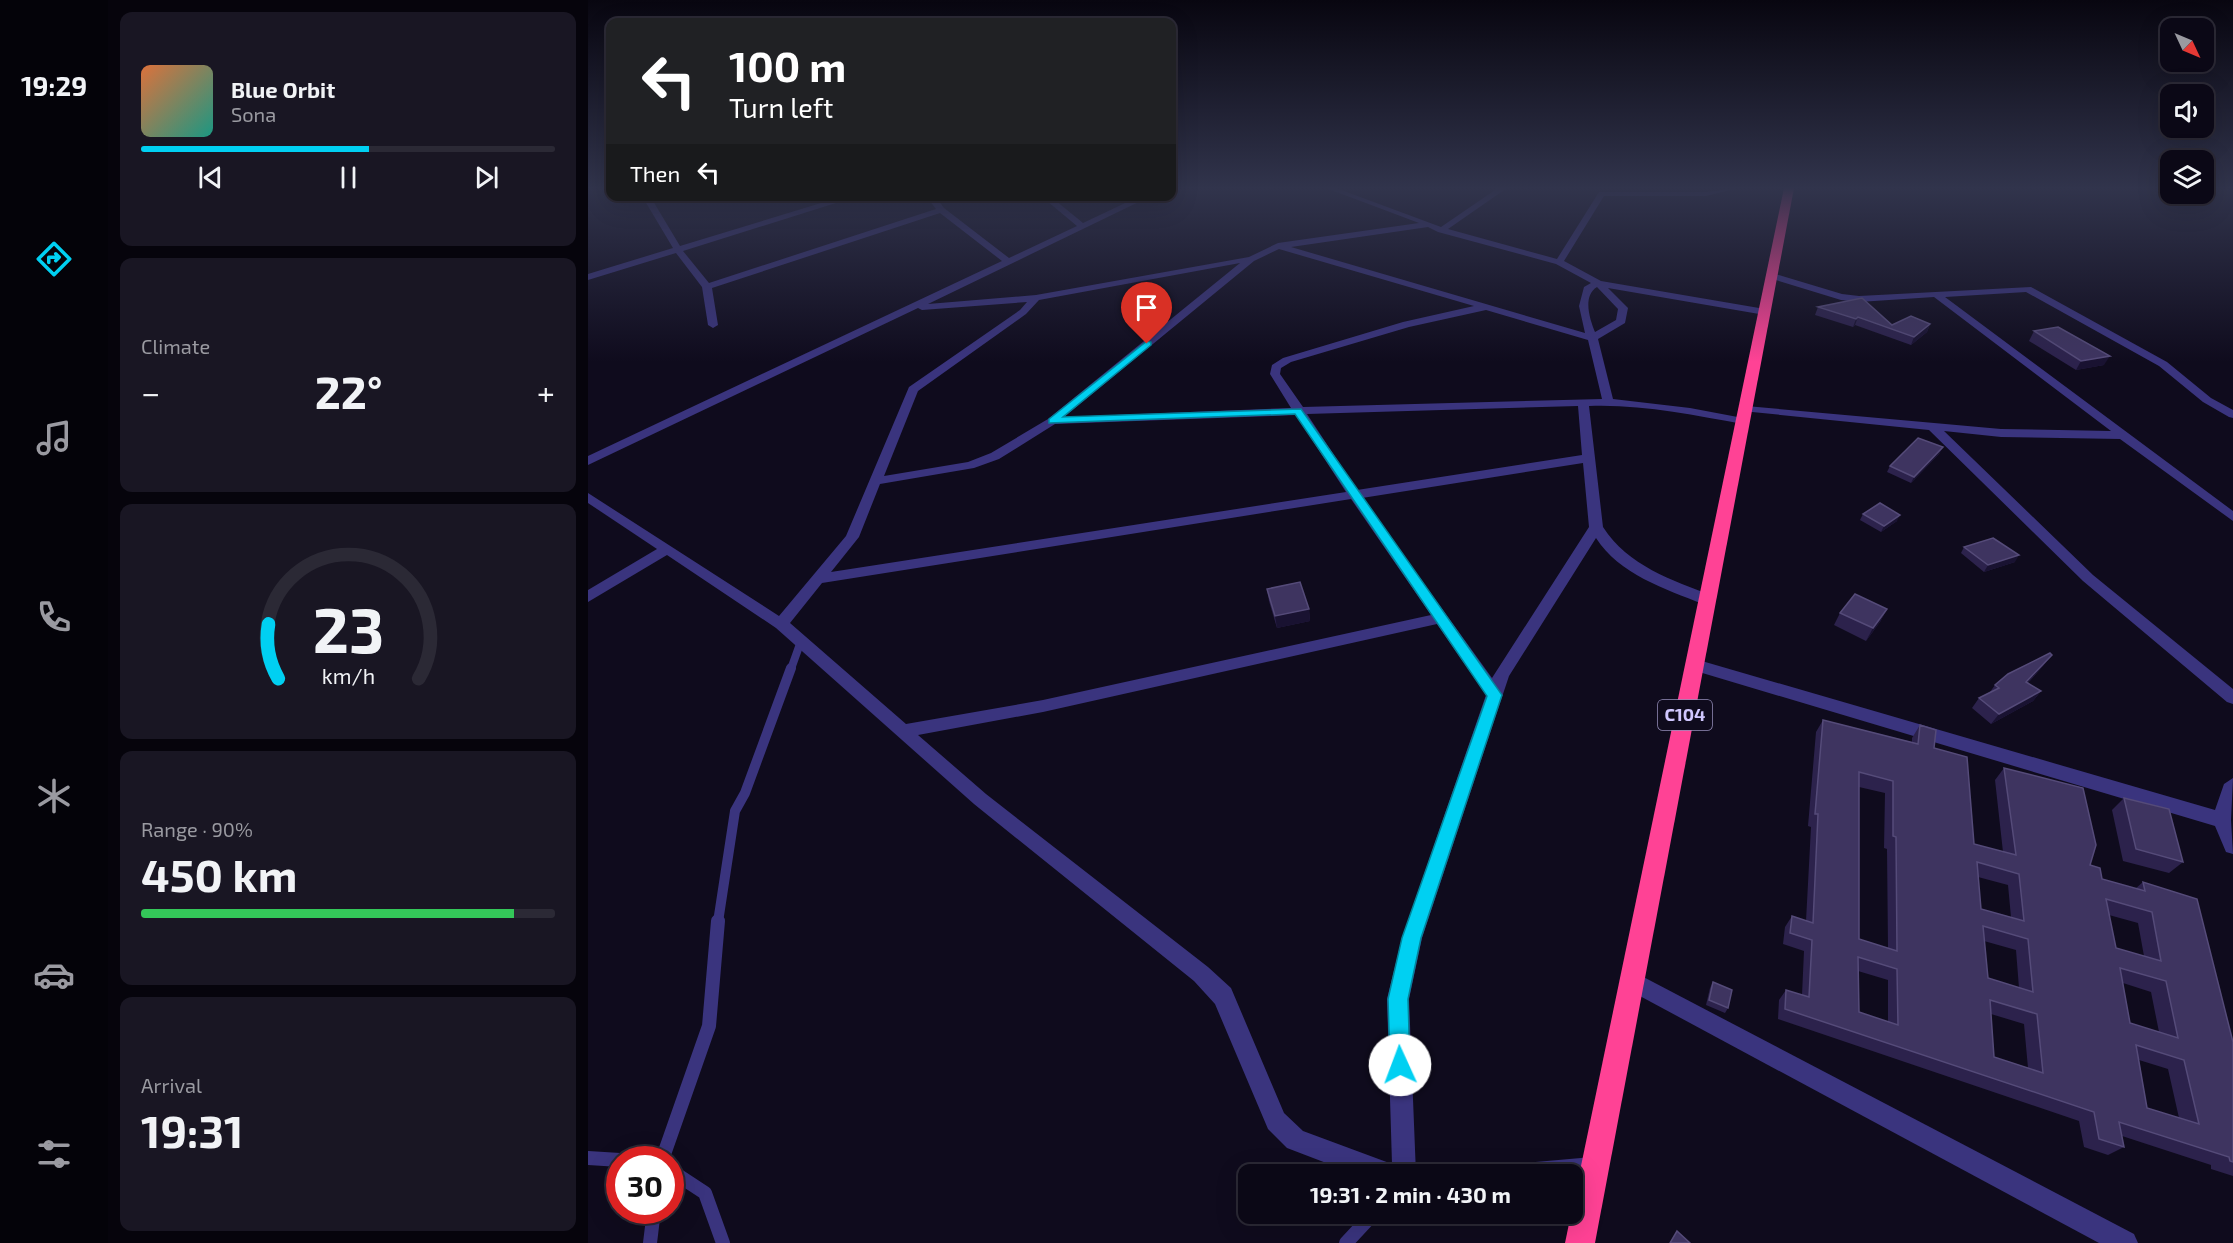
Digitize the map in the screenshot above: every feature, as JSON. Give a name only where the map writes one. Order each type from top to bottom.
[{"type":"highway","name":"C104","points":[[1580,1243],[1778,246]]},
{"type":"street","points":[[676,246],[707,287],[713,325]]},
{"type":"street","points":[[588,278],[691,246]]},
{"type":"street","points":[[707,287],[832,246]]},
{"type":"street","points":[[989,246],[1010,262]]},
{"type":"street","points":[[588,461],[1043,246]]},
{"type":"street","points":[[874,481],[970,465],[995,456],[1052,421],[1251,259],[1278,246],[1593,338],[1621,321],[1623,308],[1598,283],[1559,262],[1500,246]]},
{"type":"street","points":[[1559,262],[1569,246]]},
{"type":"street","points":[[912,308],[1036,298],[1251,259]]},
{"type":"street","points":[[1772,276],[1848,298],[2020,288],[2034,291],[2163,364],[2207,400],[2233,415]]},
{"type":"street","points":[[1608,402],[1593,338],[1583,318],[1583,299],[1589,287],[1598,283],[1765,312]]},
{"type":"street","points":[[1935,294],[2233,517]]},
{"type":"street","points":[[782,624],[852,537],[913,389],[1023,312],[1036,298]]},
{"type":"street","points":[[1485,306],[1407,324],[1287,360],[1276,367],[1275,374],[1354,495],[1495,695]]},
{"type":"street","points":[[1052,421],[1608,402],[1690,411],[2001,433],[2123,435]]},
{"type":"street","points":[[1583,403],[1596,527],[1603,541],[1630,564],[1649,576],[1708,600]]},
{"type":"street","points":[[1933,427],[2088,578],[2233,698]]},
{"type":"street","points":[[818,579],[951,560],[1589,458]]},
{"type":"street","points":[[588,497],[782,624],[980,799],[1201,974],[1223,996],[1276,1121],[1295,1140],[1359,1164]]},
{"type":"street","points":[[1404,1164],[1398,999],[1412,938],[1501,675],[1596,527]]},
{"type":"street","points":[[588,597],[667,549]]},
{"type":"street","points":[[902,731],[1043,706],[1440,618]]},
{"type":"street","points":[[1695,665],[2222,820]]},
{"type":"street","points":[[2233,785],[2222,820],[2233,846]]},
{"type":"street","points":[[1632,981],[2125,1243]]},
{"type":"lane","points":[[667,1146],[709,1026],[720,903],[735,811],[745,793],[801,641]]},
{"type":"lane","points":[[588,1158],[606,1159]]},
{"type":"lane","points":[[1583,1165],[1596,1164]]},
{"type":"lane","points":[[684,1179],[705,1192],[723,1243]]},
{"type":"lane","points":[[650,1243],[652,1224]]},
{"type":"lane","points":[[1346,1243],[1364,1224]]},
{"type":"building","points":[[1862,298],[1892,325],[1911,316],[1930,324],[1914,337],[1858,317],[1856,319],[1818,307]]},
{"type":"building","points":[[2058,327],[2110,356],[2081,361],[2034,331]]},
{"type":"building","points":[[1918,438],[1943,447],[1914,477],[1890,466]]},
{"type":"building","points":[[1880,503],[1900,515],[1884,526],[1863,514]]},
{"type":"building","points":[[1993,538],[2019,555],[1988,565],[1964,547]]},
{"type":"building","points":[[1300,582],[1309,609],[1275,616],[1267,589]]},
{"type":"building","points":[[1855,594],[1887,609],[1873,628],[1840,613]]},
{"type":"building","points":[[2050,653],[2052,655],[2026,682],[2041,691],[1999,714],[1979,698],[1999,688],[1995,685],[2008,674]]},
{"type":"building","points":[[1823,720],[1918,744],[1920,725],[1936,730],[1934,748],[1967,757],[1974,844],[2016,855],[2004,768],[2083,788],[2096,845],[2090,865],[2100,868],[2102,879],[2145,891],[2143,882],[2197,899],[2233,1042],[2233,1162],[2229,1157],[2119,1122],[2124,1147],[2099,1139],[2094,1112],[1785,1009],[1786,990],[1809,997],[1812,940],[1790,933],[1792,916],[1813,923],[1818,814],[1815,814]],"holes":[[[1859,772],[1893,781],[1897,951],[1859,939]],[[1977,862],[2019,874],[2024,921],[1981,909]],[[2106,899],[2152,912],[2161,961],[2116,948]],[[1983,926],[2028,939],[2033,992],[1988,978]],[[1858,957],[1897,969],[1898,1025],[1859,1012]],[[2120,968],[2166,981],[2178,1038],[2130,1023]],[[1990,1000],[2037,1014],[2043,1073],[1994,1057]],[[2136,1045],[2184,1060],[2199,1124],[2147,1108]]]},
{"type":"building","points":[[2124,798],[2169,809],[2183,862],[2136,849]]},
{"type":"building","points":[[1713,982],[1732,990],[1728,1008],[1709,1000]]},
{"type":"building","points":[[1677,1231],[1690,1243],[1670,1243]]},
{"type":"route","points":[[1147,344],[1052,421],[1298,411],[1354,495],[1495,695],[1412,938],[1398,999],[1400,1065]]}]
